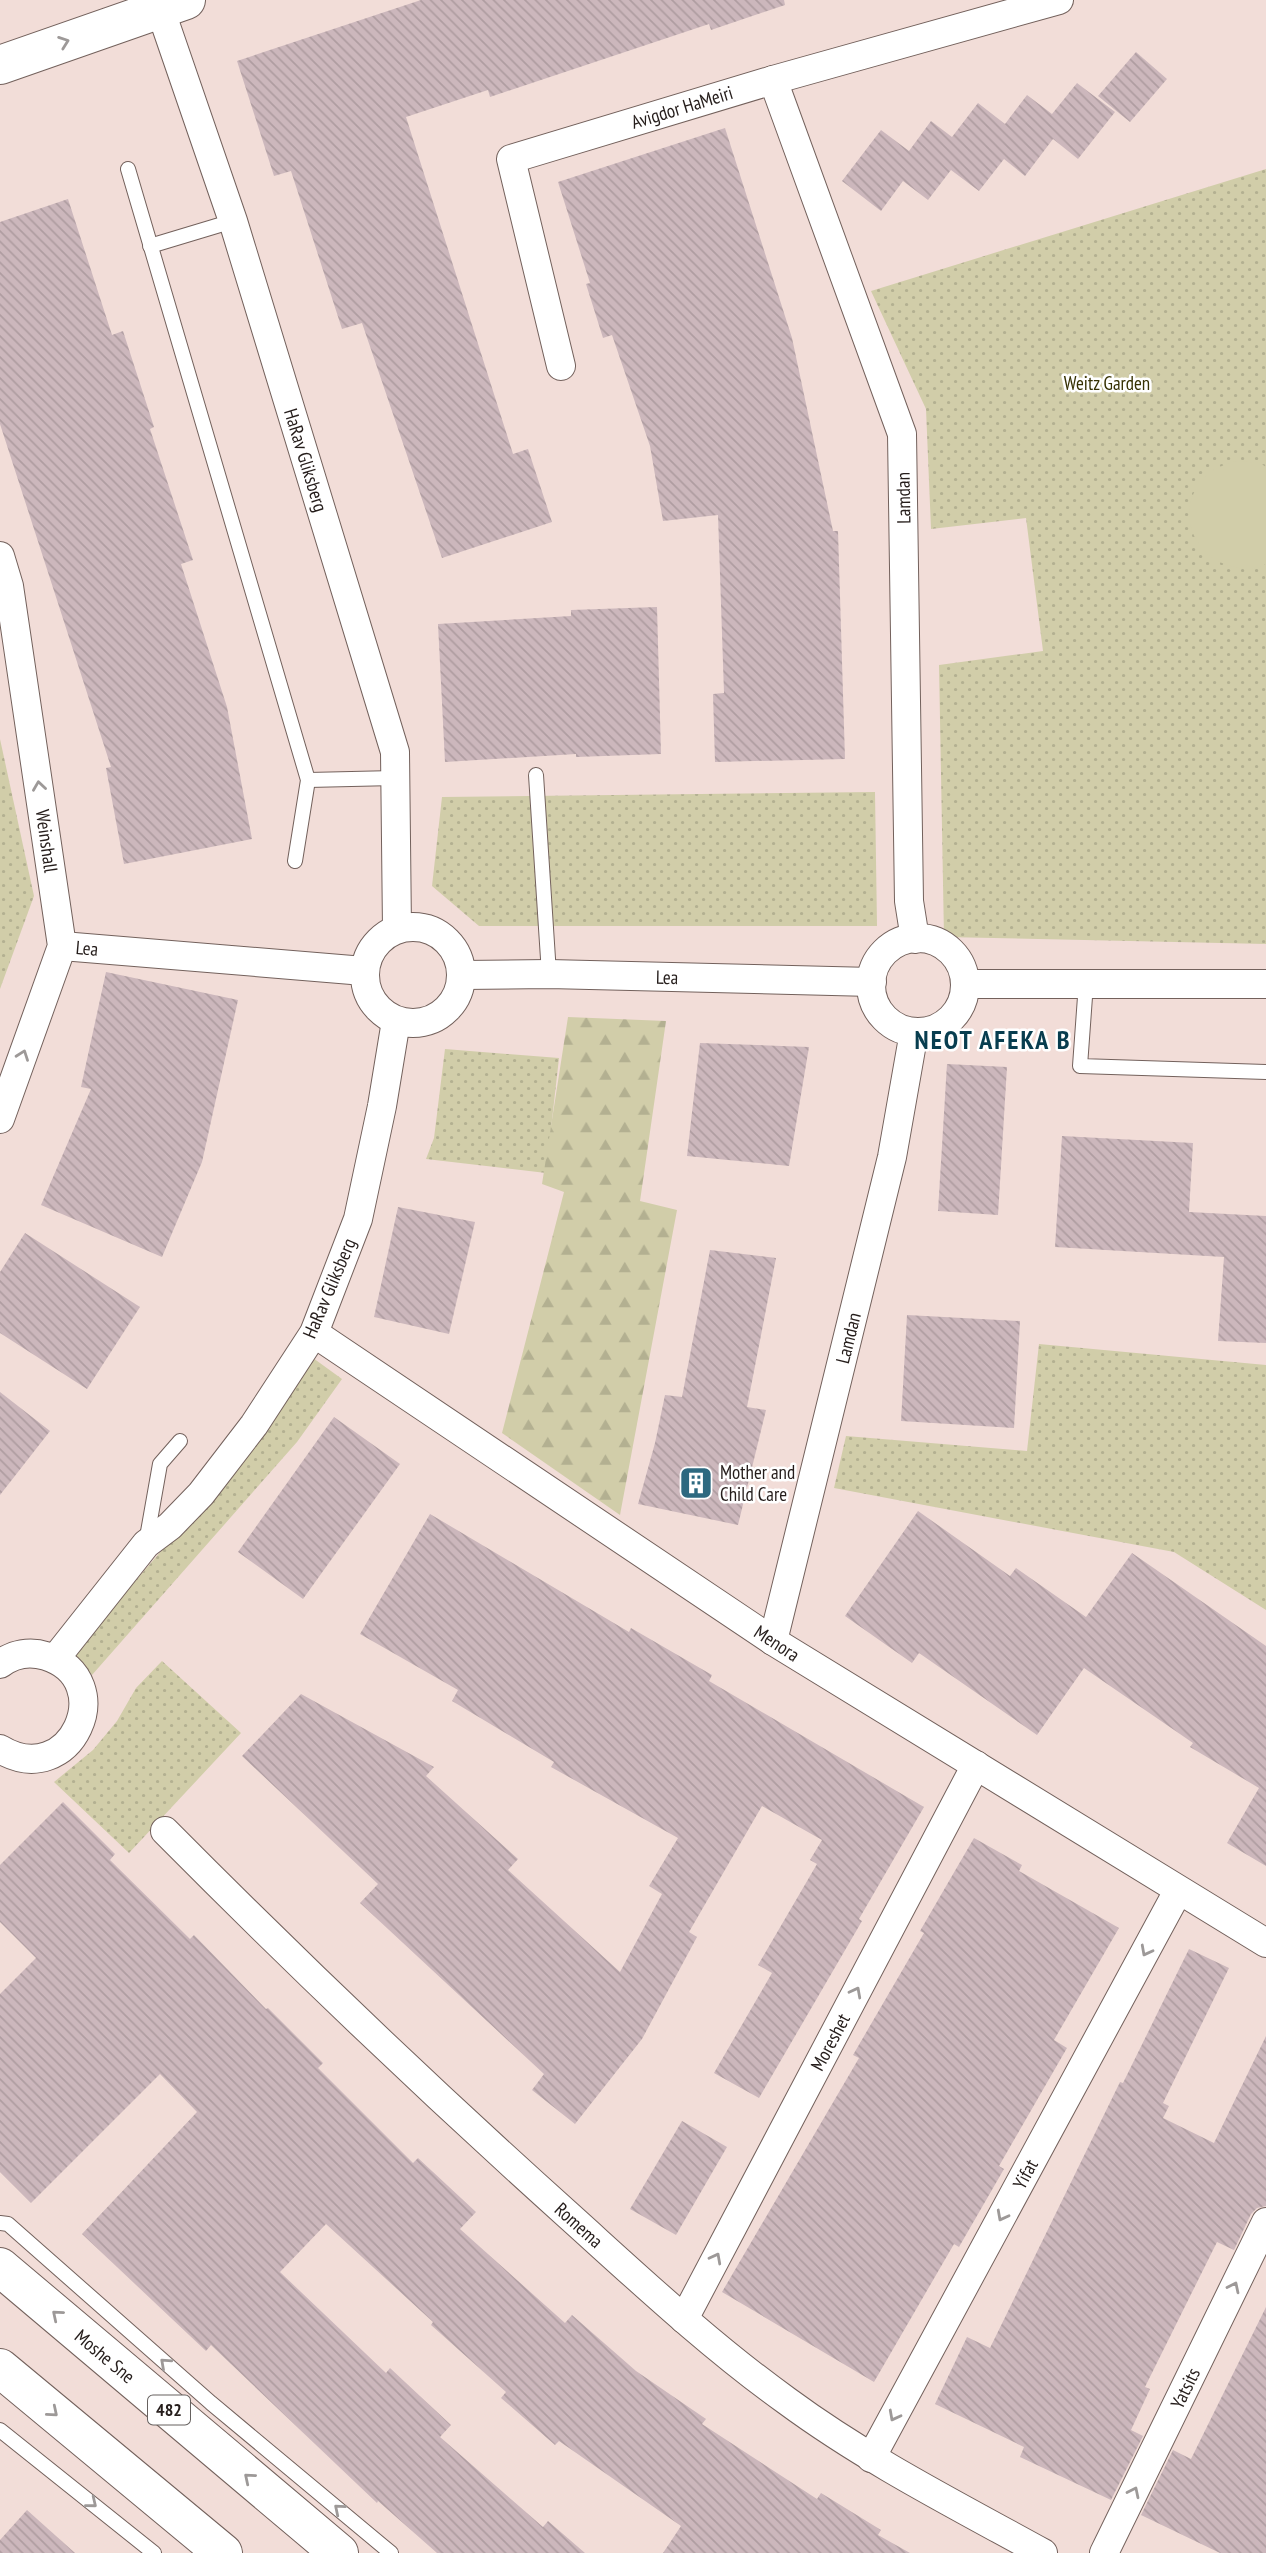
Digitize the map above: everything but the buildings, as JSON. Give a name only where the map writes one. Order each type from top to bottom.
[{"type":"main road","points":[[0,65],[167,3]]},
{"type":"main road","name":"Moshe Sne","points":[[0,2267],[339,2553]]},
{"type":"main road","points":[[0,2368],[223,2553]]},
{"type":"street","name":"Avigdor HaMeiri","points":[[561,366],[511,159],[773,80],[1059,0]]},
{"type":"street","name":"HaRav Gliksberg","points":[[167,3],[395,752],[397,929]]},
{"type":"street","name":"Lamdan","points":[[773,80],[902,434],[909,901],[915,939]]},
{"type":"street","name":"Weinshall","points":[[0,556],[9,586],[62,946],[0,1119]]},
{"type":"street","points":[[418,927],[440,935],[452,945],[459,959],[462,975],[460,988],[446,1012],[421,1024],[396,1021],[375,1007],[369,996],[364,971],[368,958],[384,936],[397,929],[418,927]]},
{"type":"street","points":[[915,939],[944,945],[955,956],[962,969],[965,984],[963,1000],[956,1014],[944,1025],[929,1031],[899,1029],[887,1021],[872,996],[872,982],[881,957],[902,941],[915,939]]},
{"type":"street","name":"Lea","points":[[62,946],[364,971]]},
{"type":"street","name":"Lea","points":[[462,975],[549,974],[872,982]]},
{"type":"street","points":[[965,984],[1266,984]]},
{"type":"street","name":"HaRav Gliksberg","points":[[55,1659],[146,1544],[201,1494],[254,1425],[314,1333],[358,1219],[382,1106],[396,1021]]},
{"type":"street","name":"Lamdan","points":[[773,1642],[892,1157],[914,1032]]},
{"type":"street","name":"Menora","points":[[314,1333],[773,1642],[1178,1891],[1261,1938]]},
{"type":"street","points":[[0,1664],[23,1653],[55,1659],[70,1670],[79,1685],[84,1702],[82,1720],[74,1736],[62,1749],[46,1757],[28,1759],[0,1749]]},
{"type":"street","name":"Moreshet","points":[[684,2319],[976,1765]]},
{"type":"street","name":"Romema","points":[[164,1832],[320,1986],[684,2319],[786,2401],[871,2458],[1043,2553]]},
{"type":"street","name":"Yifat","points":[[871,2458],[1178,1891]]},
{"type":"street","name":"Yatsits","points":[[1104,2553],[1266,2222]]},
{"type":"lane","points":[[128,169],[308,780],[295,861]]},
{"type":"lane","points":[[150,246],[233,221]]},
{"type":"lane","points":[[536,775],[549,974]]},
{"type":"lane","points":[[308,780],[395,778]]},
{"type":"lane","points":[[1086,983],[1080,1066],[1266,1072]]},
{"type":"lane","name":"HaRav Gliksberg","points":[[146,1544],[160,1464],[180,1441]]},
{"type":"lane","points":[[0,2222],[8,2224],[211,2403],[391,2553]]},
{"type":"lane","points":[[169,2410],[211,2403]]},
{"type":"lane","points":[[0,2430],[154,2553]]},
{"type":"green space","name":"Weitz Garden","points":[[1266,169],[1266,944],[944,937],[939,665],[1043,651],[1026,518],[931,529],[926,409],[871,291]]},
{"type":"green space","points":[[1235,461],[1260,463],[1266,467],[1266,564],[1254,568],[1235,567],[1208,554],[1198,543],[1189,517],[1196,489],[1206,476]]},
{"type":"green space","points":[[0,739],[34,896],[0,989]]},
{"type":"green space","points":[[875,792],[877,926],[479,926],[432,886],[442,797]]},
{"type":"green space","points":[[568,1017],[666,1021],[640,1201],[677,1210],[620,1515],[502,1433],[564,1192],[542,1184]]},
{"type":"green space","points":[[445,1049],[559,1058],[546,1173],[426,1159],[434,1138]]},
{"type":"green space","points":[[1039,1344],[1266,1365],[1266,1610],[1174,1552],[834,1488],[846,1436],[1027,1451]]},
{"type":"green space","points":[[313,1358],[342,1379],[297,1442],[92,1675],[73,1653],[272,1423]]},
{"type":"green space","points":[[162,1661],[241,1733],[129,1853],[54,1782],[93,1750],[117,1721],[136,1688]]},
{"type":"place","name":"Mother and Child Care","points":[[696,1483]]},
{"type":"district","name":"NEOT AFEKA B","points":[[993,1040]]}]
